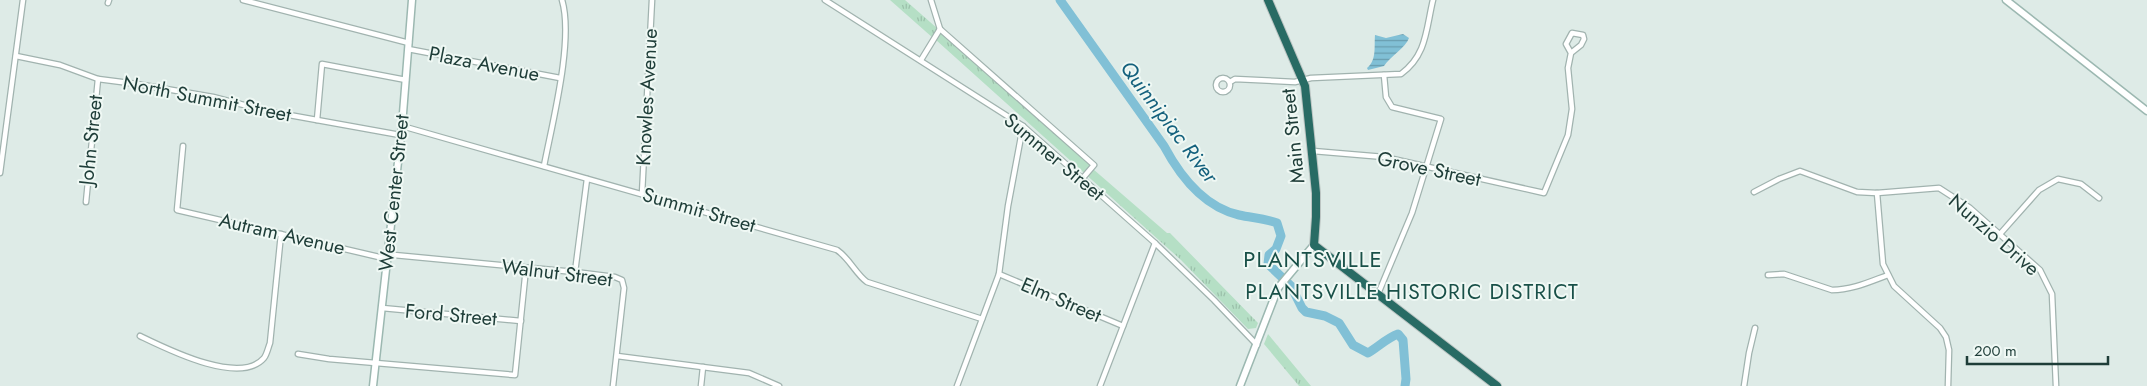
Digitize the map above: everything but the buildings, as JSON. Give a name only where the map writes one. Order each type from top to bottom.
[{"type":"highway","name":"Main Street","points":[[1268,0],[1304,80],[1313,151],[1316,217],[1314,245]]},
{"type":"highway","points":[[1314,245],[1497,386]]},
{"type":"street","points":[[0,173],[23,0]]},
{"type":"street","name":"Plaza Avenue","points":[[243,0],[408,46],[560,78]]},
{"type":"street","name":"West Center Street","points":[[373,386],[386,255],[402,126],[412,0]]},
{"type":"street","points":[[544,166],[560,78],[566,30],[566,11],[562,0]]},
{"type":"street","name":"Knowles Avenue","points":[[642,194],[652,0]]},
{"type":"street","name":"Summer Street","points":[[825,0],[1023,126],[1214,300],[1257,346]]},
{"type":"street","points":[[931,0],[940,29],[1094,165],[1082,179]]},
{"type":"street","points":[[1230,82],[1235,79],[1287,82],[1401,74],[1413,65],[1422,52],[1433,0]]},
{"type":"street","points":[[2006,0],[2147,111]]},
{"type":"street","points":[[921,60],[940,29]]},
{"type":"street","points":[[1572,33],[1583,35],[1584,39],[1581,46],[1571,53],[1566,44],[1568,38],[1572,33]]},
{"type":"street","name":"Grove Street","points":[[1313,151],[1384,157],[1426,168],[1544,193],[1568,135],[1572,109],[1568,68],[1571,53]]},
{"type":"street","name":"North Summit Street","points":[[16,56],[60,65],[98,79],[213,97],[317,120],[400,135]]},
{"type":"street","points":[[317,120],[322,64],[406,80]]},
{"type":"street","points":[[1378,294],[1412,213],[1441,119],[1392,107],[1386,97],[1384,75]]},
{"type":"street","name":"John Street","points":[[86,202],[98,79]]},
{"type":"street","name":"Summit Street","points":[[402,126],[837,250],[844,255],[867,282],[982,319]]},
{"type":"street","points":[[956,386],[999,274],[1008,206],[1023,126]]},
{"type":"street","name":"Autram Avenue","points":[[183,146],[177,210],[379,257],[386,255]]},
{"type":"street","name":"Nunzio Drive","points":[[1754,192],[1800,171],[1857,192],[1876,193],[1939,188],[1970,208],[2040,270],[2052,294],[2056,386]]},
{"type":"street","points":[[575,272],[587,179]]},
{"type":"street","points":[[2000,234],[2039,190],[2058,179],[2081,184],[2099,198]]},
{"type":"street","points":[[1876,193],[1883,264],[1894,286],[1946,337],[1948,386]]},
{"type":"street","points":[[140,336],[193,361],[234,370],[245,370],[254,366],[264,358],[270,343],[280,234]]},
{"type":"street","points":[[1100,386],[1154,244]]},
{"type":"street","points":[[1240,386],[1281,283],[1314,245]]},
{"type":"street","name":"Walnut Street","points":[[386,255],[575,272],[614,277],[622,280],[624,288],[613,386]]},
{"type":"street","points":[[298,354],[329,359],[515,375],[526,268]]},
{"type":"street","name":"Elm Street","points":[[999,274],[1123,326]]},
{"type":"street","points":[[1768,275],[1779,274],[1832,290],[1849,290],[1888,275]]},
{"type":"street","name":"Ford Street","points":[[382,308],[521,321]]},
{"type":"street","points":[[1744,386],[1755,328]]},
{"type":"street","points":[[617,356],[749,374],[779,386]]},
{"type":"street","points":[[701,386],[703,367]]},
{"type":"green space","points":[[890,0],[905,0],[938,29],[933,38]]},
{"type":"green space","points":[[941,32],[1095,167],[1093,169],[1167,233],[1170,233],[1258,323],[1256,328],[1248,329],[1181,260],[936,40]]},
{"type":"green space","points":[[1268,334],[1311,386],[1299,386],[1264,344]]},
{"type":"water","points":[[1403,34],[1409,38],[1384,66],[1368,70],[1367,68],[1374,57],[1375,35],[1386,38]]},
{"type":"waterway","name":"Quinnipiac River","points":[[1060,0],[1194,189],[1204,198],[1226,211],[1277,223],[1281,236],[1276,249],[1269,255],[1268,264],[1291,286],[1306,312],[1325,316],[1339,323],[1353,345],[1368,353],[1398,334],[1403,340],[1405,386]]},
{"type":"district","name":"PLANTSVILLE","points":[[1313,259]]},
{"type":"district","name":"PLANTSVILLE HISTORIC DISTRICT","points":[[1412,292]]}]
